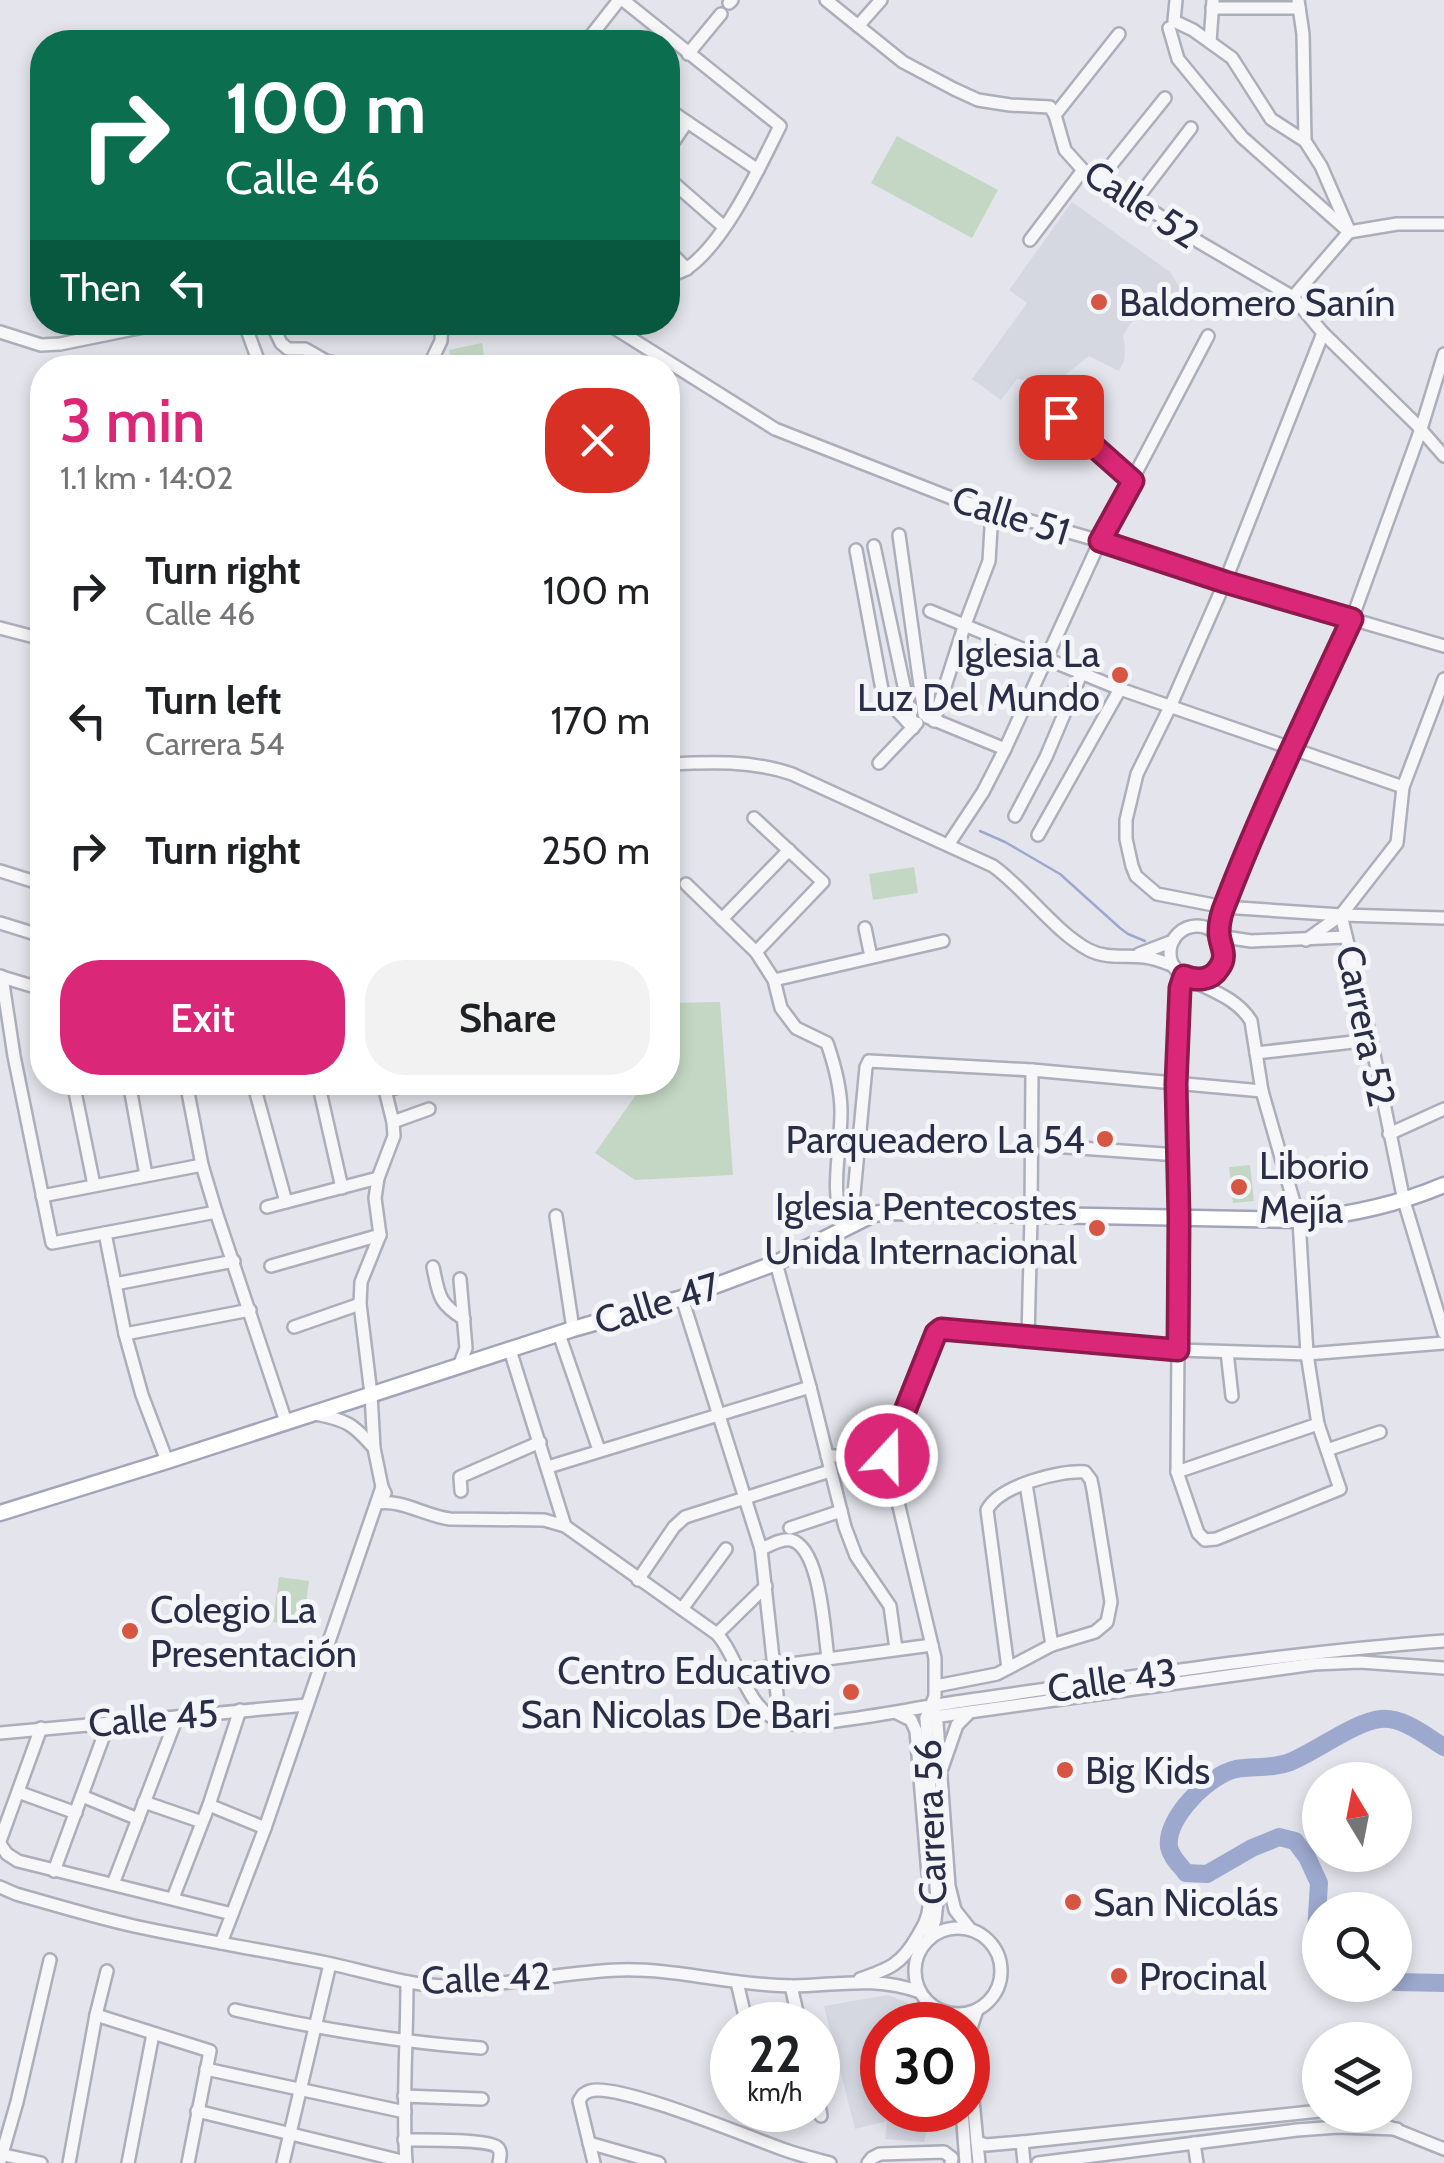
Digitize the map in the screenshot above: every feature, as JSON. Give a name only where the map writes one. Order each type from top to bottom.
[{"type":"main road","name":"Calle 47","points":[[0,1513],[313,1414],[466,1359],[510,1350],[682,1298],[776,1263],[846,1220],[888,1212],[1299,1220],[1404,1201],[1444,1185]]},
{"type":"street","points":[[600,30],[621,0],[658,30]]},
{"type":"street","points":[[826,0],[902,62],[954,90],[978,100],[1050,107],[1055,115],[1119,34]]},
{"type":"street","points":[[858,26],[881,0]]},
{"type":"street","points":[[1176,0],[1172,24],[1178,59],[1242,137],[1350,232]]},
{"type":"street","points":[[1210,42],[1213,4],[1299,4],[1305,141]]},
{"type":"street","points":[[688,54],[725,9]]},
{"type":"street","points":[[1172,24],[1193,30],[1232,58],[1271,120],[1305,141],[1321,166],[1350,232]]},
{"type":"street","points":[[680,48],[780,126],[724,228],[688,269],[680,272]]},
{"type":"street","points":[[1099,180],[1165,98]]},
{"type":"street","name":"Calle 52","points":[[1055,115],[1065,150],[1083,170],[1293,297],[1444,456]]},
{"type":"street","points":[[680,117],[758,170]]},
{"type":"street","points":[[680,132],[687,122]]},
{"type":"street","points":[[1136,200],[1191,128]]},
{"type":"street","points":[[1030,240],[1083,170]]},
{"type":"street","points":[[680,189],[724,228]]},
{"type":"street","points":[[1293,297],[1350,232],[1397,224],[1444,224]]},
{"type":"street","points":[[680,261],[688,269]]},
{"type":"street","points":[[0,332],[41,345],[104,335]]},
{"type":"street","points":[[1324,333],[1225,582],[1137,774],[1130,796],[1126,839],[1136,876],[1157,894],[1224,907],[1444,918]]},
{"type":"street","points":[[277,335],[288,349],[305,348],[316,355]]},
{"type":"street","name":"Calle 51","points":[[626,335],[658,355]]},
{"type":"street","points":[[948,844],[1005,750],[1100,541],[1208,336]]},
{"type":"street","points":[[1213,932],[1352,619],[1444,354]]},
{"type":"street","name":"Calle 51","points":[[680,369],[776,429],[954,500],[1444,646]]},
{"type":"street","points":[[1036,396],[1133,481]]},
{"type":"street","points":[[879,763],[912,728],[929,718],[988,561],[992,511]]},
{"type":"street","points":[[899,535],[929,718]]},
{"type":"street","points":[[874,546],[912,728]]},
{"type":"street","points":[[856,550],[883,695],[912,728]]},
{"type":"street","points":[[930,611],[1120,689],[1403,788]]},
{"type":"street","points":[[0,628],[30,636]]},
{"type":"street","points":[[1016,816],[1082,674]]},
{"type":"street","name":"Carrera 52","points":[[1444,680],[1403,788],[1397,843],[1341,915],[1404,1201],[1444,1333]]},
{"type":"street","points":[[1038,835],[1120,689]]},
{"type":"street","points":[[929,718],[1005,750]]},
{"type":"street","points":[[680,764],[734,762],[778,770],[948,844],[1001,872],[1090,951],[1154,959],[1174,966],[1246,1012],[1255,1037],[1262,1091],[1299,1220],[1307,1354],[1318,1424],[1340,1488],[1216,1539],[1205,1540],[1198,1533],[1178,1472],[1176,1084],[1179,996],[1186,977]]},
{"type":"street","points":[[754,818],[823,882],[756,952]]},
{"type":"street","points":[[722,919],[788,850]]},
{"type":"street","points":[[0,872],[30,881]]},
{"type":"street","points":[[686,884],[756,952],[774,980],[781,1008],[796,1028],[827,1043],[839,1080],[841,1113],[835,1192],[846,1220]]},
{"type":"street","points":[[1305,940],[1341,915]]},
{"type":"street","points":[[0,922],[30,932]]},
{"type":"street","points":[[1130,956],[1173,941],[1194,926],[1251,941],[1346,937]]},
{"type":"street","points":[[865,928],[870,957]]},
{"type":"street","points":[[1213,932],[1224,954]]},
{"type":"street","points":[[774,980],[943,941]]},
{"type":"street","points":[[1173,941],[1170,954],[1174,966]]},
{"type":"street","points":[[1186,977],[1201,980],[1214,974],[1224,954],[1251,941]]},
{"type":"street","points":[[30,985],[1,976],[52,1242],[216,1212]]},
{"type":"street","points":[[1256,1053],[1370,1040]]},
{"type":"street","points":[[846,1220],[869,1061],[1032,1070],[1262,1091]]},
{"type":"street","points":[[1028,1338],[1032,1070]]},
{"type":"street","points":[[76,1095],[94,1185]]},
{"type":"street","points":[[131,1095],[146,1175]]},
{"type":"street","points":[[189,1095],[216,1212],[286,1422]]},
{"type":"street","points":[[257,1095],[286,1202]]},
{"type":"street","points":[[321,1095],[342,1188]]},
{"type":"street","points":[[221,1943],[384,1502],[374,1448],[360,1304],[362,1282],[380,1235],[375,1198],[378,1178],[394,1136],[386,1095]]},
{"type":"street","points":[[393,1122],[429,1109]]},
{"type":"street","points":[[1389,1134],[1444,1109]]},
{"type":"street","points":[[1052,1146],[1178,1155]]},
{"type":"street","points":[[42,1196],[202,1165]]},
{"type":"street","points":[[267,1207],[378,1178]]},
{"type":"street","points":[[556,1216],[566,1332],[599,1450]]},
{"type":"street","points":[[105,1233],[124,1334],[167,1462]]},
{"type":"street","points":[[271,1266],[380,1235]]},
{"type":"street","points":[[115,1284],[234,1261]]},
{"type":"street","points":[[776,1263],[841,1511],[856,1556],[890,1606],[896,1648]]},
{"type":"street","points":[[433,1267],[444,1306],[464,1318]]},
{"type":"street","points":[[460,1279],[466,1359]]},
{"type":"street","points":[[682,1298],[761,1549],[780,1722]]},
{"type":"street","points":[[294,1326],[360,1304]]},
{"type":"street","points":[[124,1334],[250,1310]]},
{"type":"street","points":[[827,1456],[887,1456],[936,1333],[941,1329],[1227,1352],[1307,1354],[1444,1344]]},
{"type":"street","points":[[510,1350],[565,1526]]},
{"type":"street","points":[[1227,1352],[1232,1396]]},
{"type":"street","points":[[548,1468],[810,1387]]},
{"type":"street","points":[[313,1414],[339,1418],[356,1428],[374,1448]]},
{"type":"street","points":[[1178,1472],[1318,1424]]},
{"type":"street","points":[[1327,1450],[1380,1432]]},
{"type":"street","points":[[461,1490],[460,1478],[540,1442]]},
{"type":"street","name":"Carrera 56","points":[[887,1456],[936,1658],[932,1714],[937,1902],[929,1939]]},
{"type":"street","points":[[638,1580],[685,1516],[830,1471]]},
{"type":"street","points":[[936,1686],[985,1678],[1008,1668],[1052,1645],[1102,1628],[1107,1622],[1110,1602],[1093,1490],[1085,1472],[1038,1479],[995,1498],[987,1510],[1008,1668]]},
{"type":"street","points":[[1026,1484],[1052,1645]]},
{"type":"street","points":[[384,1502],[438,1517],[544,1520],[565,1526],[717,1634],[728,1647],[747,1690],[780,1722]]},
{"type":"street","points":[[761,1549],[841,1511]]},
{"type":"street","points":[[787,1534],[811,1560],[828,1658]]},
{"type":"street","points":[[682,1609],[726,1549]]},
{"type":"street","points":[[717,1634],[766,1586]]},
{"type":"street","points":[[1418,1666],[1410,1655],[1411,1649],[1444,1643]]},
{"type":"street","name":"Calle 43","points":[[932,1714],[1358,1647],[1444,1643]]},
{"type":"street","points":[[738,1671],[932,1645]]},
{"type":"street","name":"Calle 43","points":[[780,1722],[824,1723],[894,1712],[974,1711],[1314,1664],[1360,1662],[1444,1668]]},
{"type":"street","name":"Calle 45","points":[[0,1733],[307,1705]]},
{"type":"street","points":[[173,1898],[240,1710]]},
{"type":"street","points":[[940,1777],[956,1726],[962,1717],[974,1711]]},
{"type":"street","points":[[852,1982],[897,1964],[908,1953],[929,1911],[916,1731],[912,1720],[894,1712]]},
{"type":"street","name":"Carrera 56","points":[[932,1714],[951,1898],[970,1929]]},
{"type":"street","points":[[113,1884],[178,1718]]},
{"type":"street","points":[[54,1871],[108,1724]]},
{"type":"street","points":[[41,1728],[0,1842],[6,1854],[54,1871],[232,1914]]},
{"type":"street","points":[[0,1795],[76,1813]]},
{"type":"street","points":[[82,1796],[138,1819]]},
{"type":"street","points":[[144,1802],[202,1822]]},
{"type":"street","points":[[209,1805],[265,1828]]},
{"type":"street","name":"Calle 42","points":[[0,1887],[133,1926],[407,1982],[444,1986],[518,1982],[618,1970],[792,1986],[890,1983],[920,1992]]},
{"type":"street","points":[[929,2002],[914,1975],[922,1947],[948,1929],[970,1929],[992,1945],[999,1958],[999,1985],[987,2002]]},
{"type":"street","points":[[41,2163],[1,2156],[50,1960]]},
{"type":"street","points":[[283,2163],[330,1964]]},
{"type":"street","points":[[69,2163],[107,1971]]},
{"type":"street","points":[[197,2112],[406,2163],[407,1982]]},
{"type":"street","points":[[738,1982],[742,2002]]},
{"type":"street","points":[[792,1986],[795,2002]]},
{"type":"street","points":[[235,2010],[407,2043],[481,2048]]},
{"type":"street","points":[[96,2015],[210,2051],[188,2163]]},
{"type":"street","points":[[128,2163],[154,2034]]},
{"type":"street","points":[[206,2069],[404,2112]]},
{"type":"street","points":[[594,2163],[579,2101],[591,2090],[656,2104],[830,2163]]},
{"type":"street","points":[[404,2096],[482,2099]]},
{"type":"street","points":[[977,2142],[1022,2142],[1302,2113]]},
{"type":"street","points":[[1038,2163],[1302,2131]]},
{"type":"street","points":[[964,2132],[966,2163]]},
{"type":"street","points":[[976,2132],[979,2163]]},
{"type":"street","points":[[1404,2132],[1440,2147]]},
{"type":"street","points":[[404,2140],[484,2142],[497,2146],[499,2163]]},
{"type":"street","points":[[1022,2142],[1024,2163]]},
{"type":"street","points":[[589,2143],[659,2163]]},
{"type":"street","points":[[1194,2143],[1196,2163]]},
{"type":"street","points":[[868,2163],[880,2154],[944,2152],[952,2158],[951,2163]]},
{"type":"shaded area","name":"Baldomero Sanín","points":[[1072,202],[1170,272],[1182,291],[1174,301],[1150,309],[1130,324],[1123,336],[1124,361],[1119,371],[1089,356],[1055,383],[1017,379],[1001,400],[972,379],[1027,303],[1009,290]]},
{"type":"shaded area","points":[[888,1995],[906,2002],[860,2002],[860,2128],[855,2129],[840,2069],[840,2003]]},
{"type":"shaded area","points":[[886,2132],[926,2133],[924,2142],[885,2139]]},
{"type":"green space","points":[[897,136],[998,190],[972,238],[871,183]]},
{"type":"green space","points":[[482,343],[484,355],[450,355],[449,350]]},
{"type":"green space","points":[[914,867],[918,893],[873,900],[869,874]]},
{"type":"green space","points":[[720,1002],[733,1175],[635,1180],[595,1153],[636,1095],[680,1095],[680,1003]]},
{"type":"green space","name":"Liborio Mejía","points":[[1250,1165],[1254,1201],[1233,1203],[1229,1167]]},
{"type":"green space","points":[[279,1577],[309,1581],[303,1626],[273,1622]]},
{"type":"waterway","points":[[980,831],[1060,874],[1120,928],[1145,941]]},
{"type":"waterway","points":[[1318,1892],[1319,1883],[1307,1857],[1295,1841],[1279,1837],[1207,1874],[1186,1873],[1169,1847],[1174,1823],[1191,1799],[1225,1773],[1290,1762],[1371,1721],[1398,1721],[1444,1747]]},
{"type":"waterway","points":[[1412,1982],[1444,1983]]},
{"type":"place","name":"Baldomero Sanín","points":[[1099,302]]},
{"type":"place","name":"Iglesia La Luz Del Mundo","points":[[1120,675]]},
{"type":"place","name":"Parqueadero La 54","points":[[1105,1139]]},
{"type":"place","name":"Liborio Mejía","points":[[1239,1187]]},
{"type":"place","name":"Iglesia Pentecostes Unida Internacional","points":[[1097,1228]]},
{"type":"place","name":"Colegio La Presentación","points":[[130,1631]]},
{"type":"place","name":"Centro Educativo San Nicolas De Bari","points":[[851,1692]]},
{"type":"place","name":"Big Kids","points":[[1065,1770]]},
{"type":"place","name":"San Nicolás","points":[[1073,1902]]},
{"type":"place","name":"Procinal","points":[[1119,1976]]},
{"type":"route","points":[[887,1456],[936,1333],[941,1329],[1178,1350],[1176,1084],[1180,988],[1184,976],[1201,980],[1220,968],[1224,954],[1218,936],[1224,907],[1352,619],[1100,541],[1133,481],[1061,417]]}]
